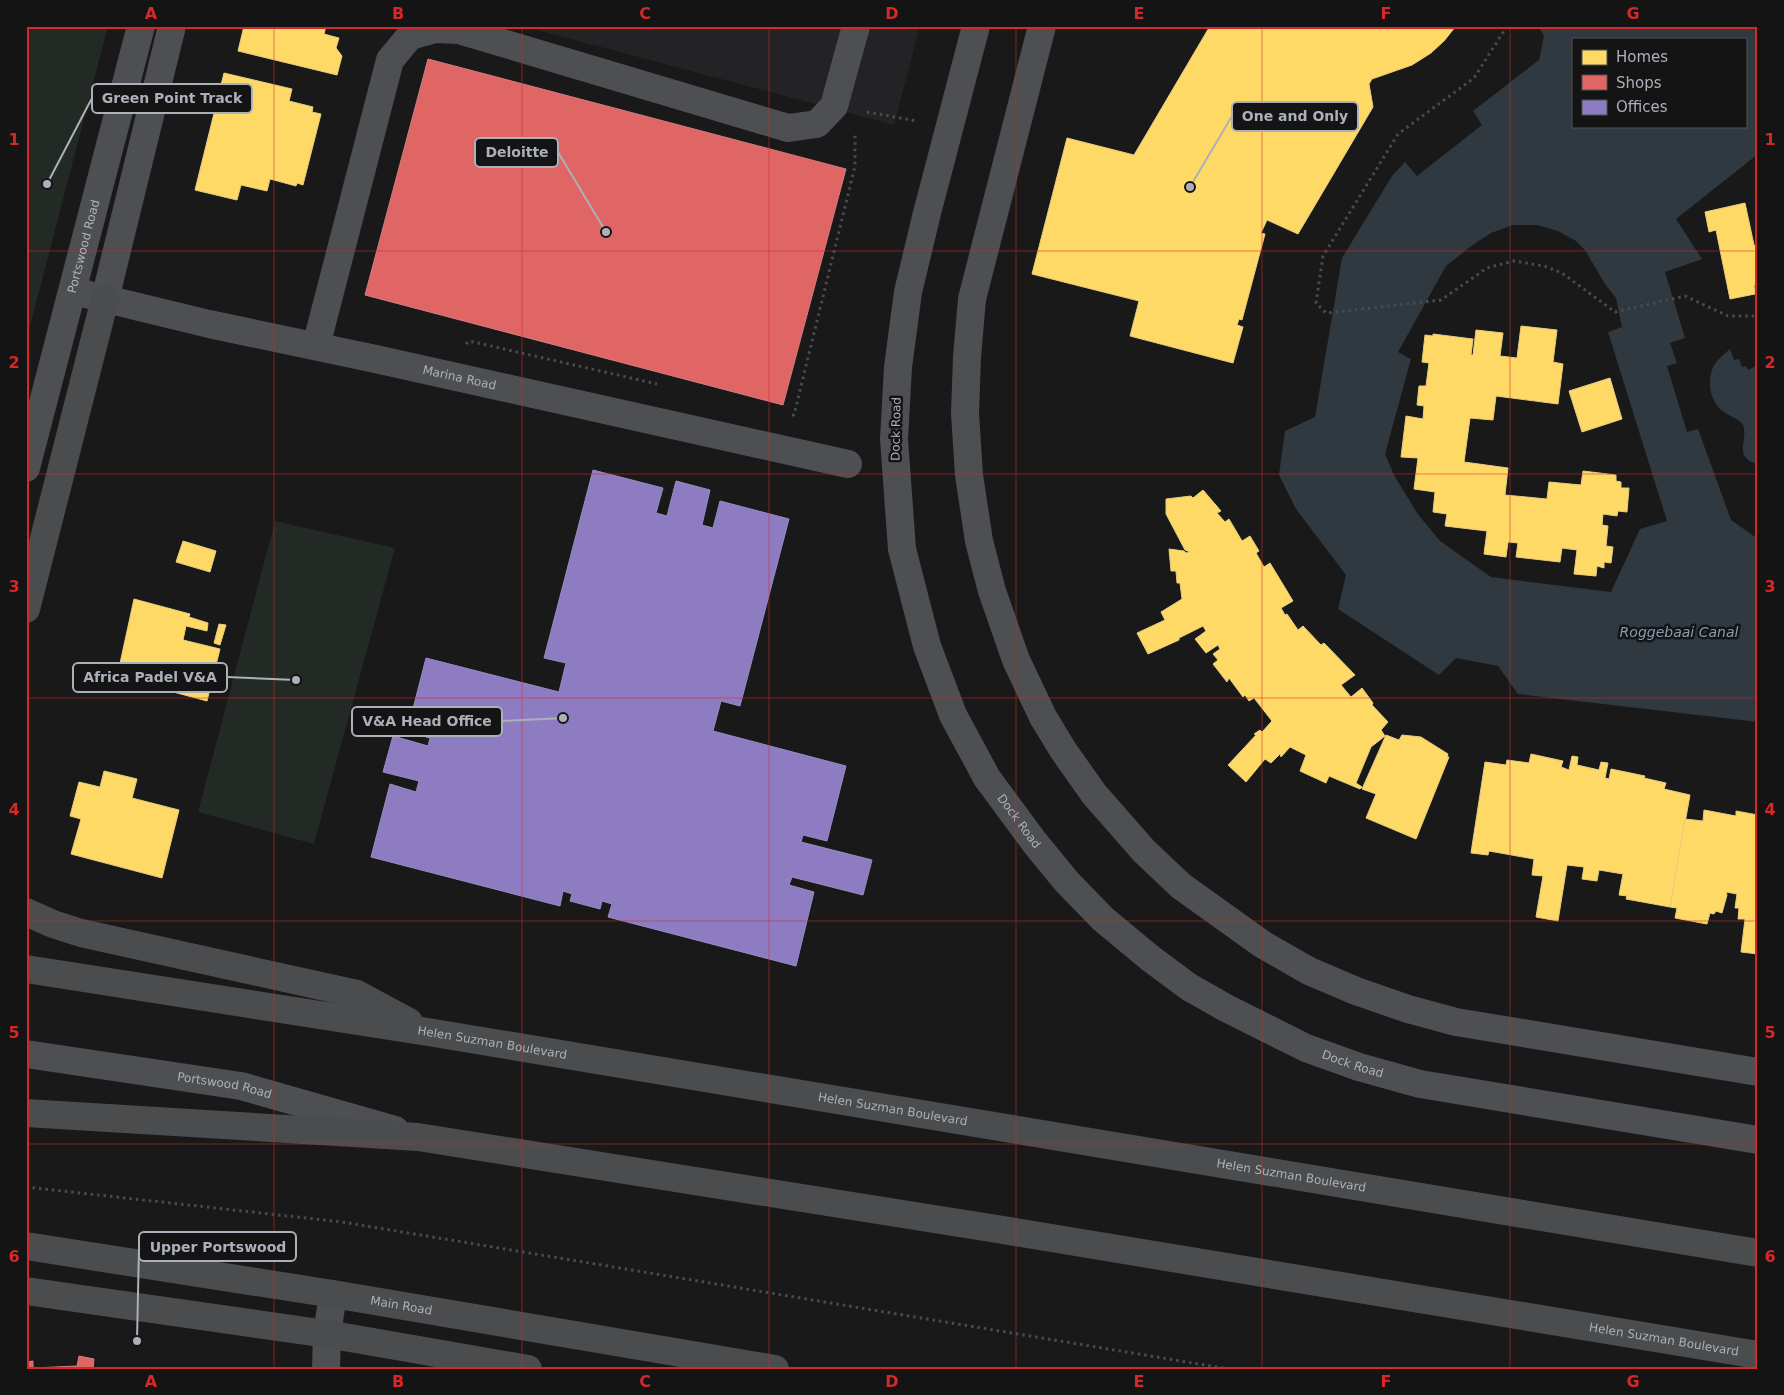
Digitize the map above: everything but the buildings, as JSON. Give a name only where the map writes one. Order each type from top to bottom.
[{"type":"main road","points":[[26,609],[104,299]]},
{"type":"main road","points":[[26,912],[53,924],[81,933],[357,994],[428,1032]]},
{"type":"main road","name":"Helen Suzman Boulevard","points":[[26,969],[428,1032],[1758,1253]]},
{"type":"main road","name":"Helen Suzman Boulevard","points":[[26,1112],[418,1137],[996,1229],[1758,1355]]},
{"type":"main road","name":"Main Road","points":[[26,1246],[333,1294],[775,1369]]},
{"type":"main road","points":[[26,1290],[327,1334],[528,1369]]},
{"type":"street","name":"Portswood Road","points":[[26,468],[141,26]]},
{"type":"street","points":[[104,299],[172,26]]},
{"type":"street","points":[[316,346],[390,60],[410,36],[435,28],[459,30],[788,128],[817,124],[834,106],[856,26]]},
{"type":"street","name":"Dock Road","points":[[976,26],[908,292],[898,367],[894,439],[902,549],[927,646],[953,715],[987,778],[1067,882],[1103,919],[1189,987],[1306,1048],[1359,1067],[1420,1084],[1758,1140]]},
{"type":"street","points":[[1042,26],[972,299],[965,413],[969,475],[979,541],[992,591],[1016,660],[1043,717],[1063,750],[1094,794],[1137,844],[1182,886],[1262,944],[1308,971],[1356,992],[1456,1022],[1758,1072]]},
{"type":"street","name":"Marina Road","points":[[73,291],[209,324],[848,464]]},
{"type":"street","name":"Portswood Road","points":[[26,1054],[241,1086],[418,1137]]},
{"type":"street","points":[[326,1369],[327,1334],[333,1294]]},
{"type":"path","points":[[1507,26],[1474,78],[1398,134],[1322,256],[1316,303],[1326,313],[1440,300],[1487,268],[1514,262],[1544,266],[1562,273],[1615,312],[1685,296],[1728,316],[1758,316]]},
{"type":"path","points":[[902,118],[915,121]]},
{"type":"path","points":[[785,413],[794,415],[855,166],[855,131]]},
{"type":"path","points":[[430,371],[469,341],[660,385]]},
{"type":"path","points":[[26,1187],[342,1222],[1229,1369]]},
{"type":"shaded area","points":[[26,26],[108,26],[26,342]]},
{"type":"shaded area","points":[[522,26],[920,26],[894,125]]},
{"type":"shaded area","points":[[275,521],[395,548],[314,844],[198,812]]},
{"type":"water","name":"Roggebaai Canal","points":[[1538,26],[1758,26],[1758,154],[1676,219],[1702,259],[1665,272],[1685,338],[1670,343],[1677,363],[1667,366],[1687,432],[1698,429],[1731,520],[1758,539],[1758,722],[1518,694],[1498,666],[1456,658],[1439,675],[1338,609],[1346,575],[1296,509],[1279,475],[1285,431],[1315,417],[1342,258],[1392,176],[1405,162],[1417,176],[1482,125],[1473,111],[1539,60],[1544,36]],"holes":[[[1513,225],[1537,225],[1558,231],[1576,241],[1585,250],[1605,284],[1616,298],[1622,327],[1608,332],[1667,521],[1640,529],[1611,592],[1491,577],[1440,541],[1417,513],[1394,475],[1385,454],[1411,359],[1398,352],[1446,266],[1491,233]]]},
{"type":"water","points":[[1730,349],[1734,360],[1739,359],[1742,367],[1746,366],[1748,370],[1758,365],[1758,464],[1750,461],[1743,453],[1743,425],[1726,414],[1716,404],[1711,393],[1710,381],[1713,367]]},
{"type":"place","name":"Green Point Track","points":[[47,184]]},
{"type":"place","name":"One and Only","points":[[1190,187]]},
{"type":"place","name":"Deloitte","points":[[606,232]]},
{"type":"place","name":"Africa Padel V&A","points":[[296,680]]},
{"type":"place","name":"V&A Head Office","points":[[563,718]]},
{"type":"place","name":"Upper Portswood","points":[[137,1341]]}]
